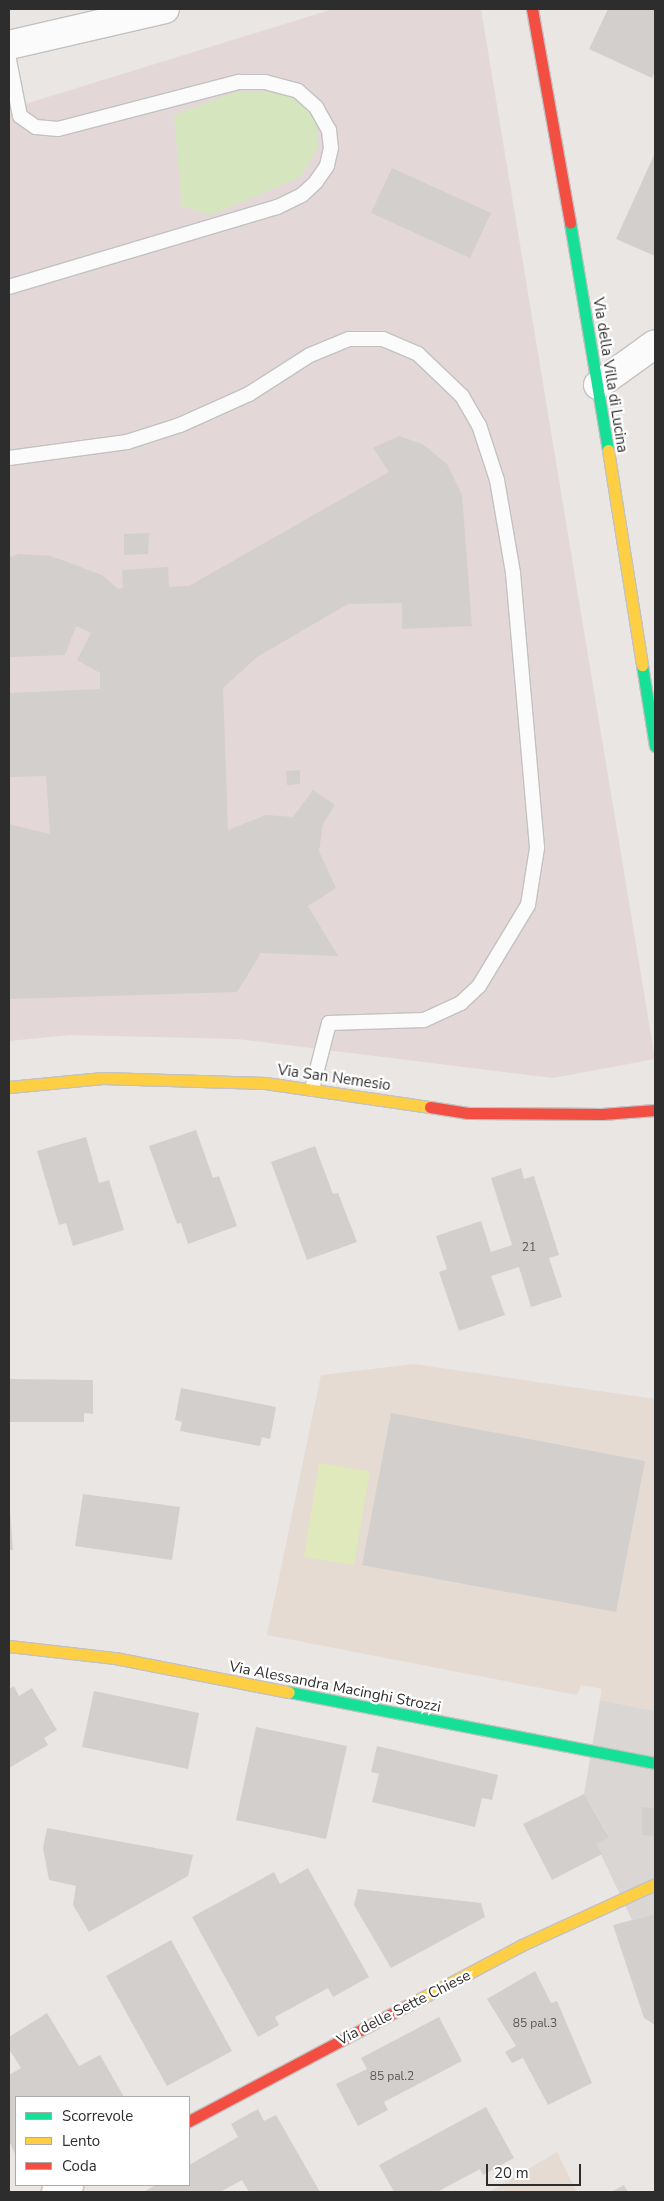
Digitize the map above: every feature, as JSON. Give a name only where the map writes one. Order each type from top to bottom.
[{"type":"street","points":[[9,45],[165,9]]},
{"type":"street","name":"Via della Villa di Lucina","points":[[532,9],[598,385],[655,746]]},
{"type":"street","points":[[598,385],[655,344]]},
{"type":"street","name":"Via San Nemesio","points":[[9,1087],[66,1080],[142,1078],[265,1083],[468,1112],[602,1114],[655,1110]]},
{"type":"street","name":"Via Alessandra Macinghi Strozzi","points":[[9,1646],[115,1658],[655,1763]]},
{"type":"street","name":"Via delle Sette Chiese","points":[[190,2121],[522,1945],[622,1897],[655,1884]]},
{"type":"street","points":[[56,2192],[67,2186]]},
{"type":"lane","points":[[9,60],[20,116],[36,127],[58,129],[239,82],[265,82],[298,92],[316,107],[329,130],[331,148],[327,166],[316,182],[302,196],[277,207],[9,288]]},
{"type":"lane","points":[[9,458],[127,442],[180,425],[249,394],[310,355],[349,339],[383,339],[418,354],[462,396],[479,424],[497,480],[513,573],[537,848],[528,905],[479,986],[461,1004],[424,1020],[329,1023],[312,1089]]},
{"type":"shaded area","points":[[333,9],[481,9],[655,1059],[553,1078],[237,1039],[70,1035],[9,1041],[9,109]]},
{"type":"shaded area","points":[[414,1364],[655,1399],[655,1711],[600,1700],[602,1689],[592,1687],[581,1685],[577,1695],[267,1635],[321,1375]]},
{"type":"shaded area","points":[[600,1700],[655,1711],[655,1914],[632,1920],[596,1844],[609,1836],[584,1794]]},
{"type":"shaded area","points":[[557,2152],[577,2192],[489,2192]]},
{"type":"green space","points":[[267,91],[296,96],[318,122],[317,149],[300,177],[211,215],[182,206],[174,115],[235,92]]},
{"type":"green space","points":[[319,1463],[370,1471],[354,1565],[304,1557]]},
{"type":"building","points":[[608,9],[655,9],[655,71],[652,78],[589,49]]},
{"type":"building","points":[[655,153],[655,256],[616,239]]},
{"type":"building","points":[[392,168],[491,213],[470,258],[371,213]]},
{"type":"building","points":[[399,436],[422,444],[447,464],[462,495],[472,626],[402,629],[402,603],[348,604],[257,657],[223,688],[228,830],[266,815],[293,817],[313,790],[335,805],[323,824],[319,851],[336,888],[308,906],[338,956],[261,953],[237,992],[9,999],[9,824],[50,834],[46,776],[9,777],[9,693],[100,689],[100,673],[77,660],[91,633],[76,626],[65,655],[9,657],[9,557],[19,554],[51,556],[102,575],[118,589],[123,588],[122,570],[168,567],[169,587],[189,586],[389,472],[373,448]]},
{"type":"building","points":[[149,533],[148,554],[124,555],[124,534]]},
{"type":"building","points":[[300,770],[300,784],[287,785],[286,771]]},
{"type":"building","points":[[196,1130],[213,1178],[219,1176],[237,1226],[188,1244],[181,1223],[177,1224],[149,1146]]},
{"type":"building","points":[[86,1137],[99,1183],[109,1180],[124,1230],[73,1246],[66,1223],[59,1225],[37,1151]]},
{"type":"building","points":[[315,1146],[333,1194],[338,1193],[357,1242],[307,1260],[271,1162]]},
{"type":"building","points":[[521,1168],[524,1179],[534,1176],[559,1255],[549,1258],[562,1297],[531,1307],[519,1267],[491,1276],[505,1315],[459,1331],[439,1272],[447,1269],[436,1236],[481,1221],[491,1252],[512,1245],[491,1178]]},
{"type":"building","points":[[9,1379],[93,1380],[93,1414],[84,1413],[84,1422],[9,1422]]},
{"type":"building","points":[[181,1388],[276,1407],[270,1439],[262,1437],[260,1446],[180,1431],[182,1422],[175,1420]]},
{"type":"building","points":[[391,1413],[645,1461],[616,1612],[362,1565]]},
{"type":"building","points":[[83,1494],[180,1507],[172,1560],[75,1546]]},
{"type":"building","points":[[9,1497],[13,1550],[9,1550]]},
{"type":"building","points":[[14,1686],[19,1696],[32,1688],[57,1730],[44,1738],[48,1745],[9,1768],[9,1689]]},
{"type":"building","points":[[94,1691],[199,1713],[188,1769],[82,1747]]},
{"type":"building","points":[[256,1727],[347,1746],[326,1839],[236,1820]]},
{"type":"building","points":[[377,1746],[498,1775],[492,1800],[482,1798],[475,1827],[372,1802],[379,1774],[371,1772]]},
{"type":"building","points":[[584,1794],[609,1837],[596,1844],[602,1854],[552,1880],[523,1824]]},
{"type":"building","points":[[642,1807],[655,1808],[655,1836],[642,1835]]},
{"type":"building","points":[[47,1828],[193,1855],[188,1876],[89,1932],[73,1905],[76,1886],[49,1880],[43,1848]]},
{"type":"building","points":[[308,1868],[369,1977],[333,1997],[328,1988],[275,2017],[279,2025],[258,2037],[192,1917],[274,1872],[280,1884]]},
{"type":"building","points":[[358,1889],[481,1903],[485,1917],[391,1968],[354,1905]]},
{"type":"building","points":[[655,1914],[655,2025],[644,2018],[613,1925]]},
{"type":"building","points":[[171,1940],[232,2051],[167,2086],[106,1976]]},
{"type":"building","points":[[535,1971],[551,2003],[557,2001],[592,2083],[548,2105],[523,2058],[512,2063],[505,2052],[516,2046],[487,1999]]},
{"type":"building","points":[[47,2013],[79,2066],[100,2055],[123,2096],[15,2096],[15,2154],[9,2141],[9,2075],[21,2068],[9,2049],[9,2037]]},
{"type":"building","points":[[439,2017],[462,2061],[384,2102],[388,2110],[358,2126],[336,2084],[367,2069],[361,2058]]},
{"type":"building","points":[[486,2107],[514,2158],[483,2175],[480,2169],[437,2192],[394,2192],[379,2165]]},
{"type":"building","points":[[258,2109],[264,2121],[276,2115],[320,2192],[249,2192],[242,2180],[220,2192],[143,2192],[154,2186],[190,2186],[190,2164],[238,2137],[231,2124]]},
{"type":"building","points":[[624,2185],[628,2192],[611,2192]]},
{"type":"traffic: fast","points":[[570,223],[608,450]]},
{"type":"traffic: fast","points":[[642,665],[655,746]]},
{"type":"traffic: fast","points":[[289,1692],[655,1763]]},
{"type":"traffic: slow","points":[[608,450],[642,665]]},
{"type":"traffic: slow","points":[[9,1087],[103,1078],[265,1083],[430,1107]]},
{"type":"traffic: slow","points":[[9,1646],[115,1658],[289,1692]]},
{"type":"traffic: slow","points":[[416,2001],[522,1945],[655,1884]]},
{"type":"traffic: jam","points":[[532,9],[570,223]]},
{"type":"traffic: jam","points":[[430,1107],[468,1113],[602,1114],[655,1110]]},
{"type":"traffic: jam","points":[[190,2120],[416,2001]]}]
